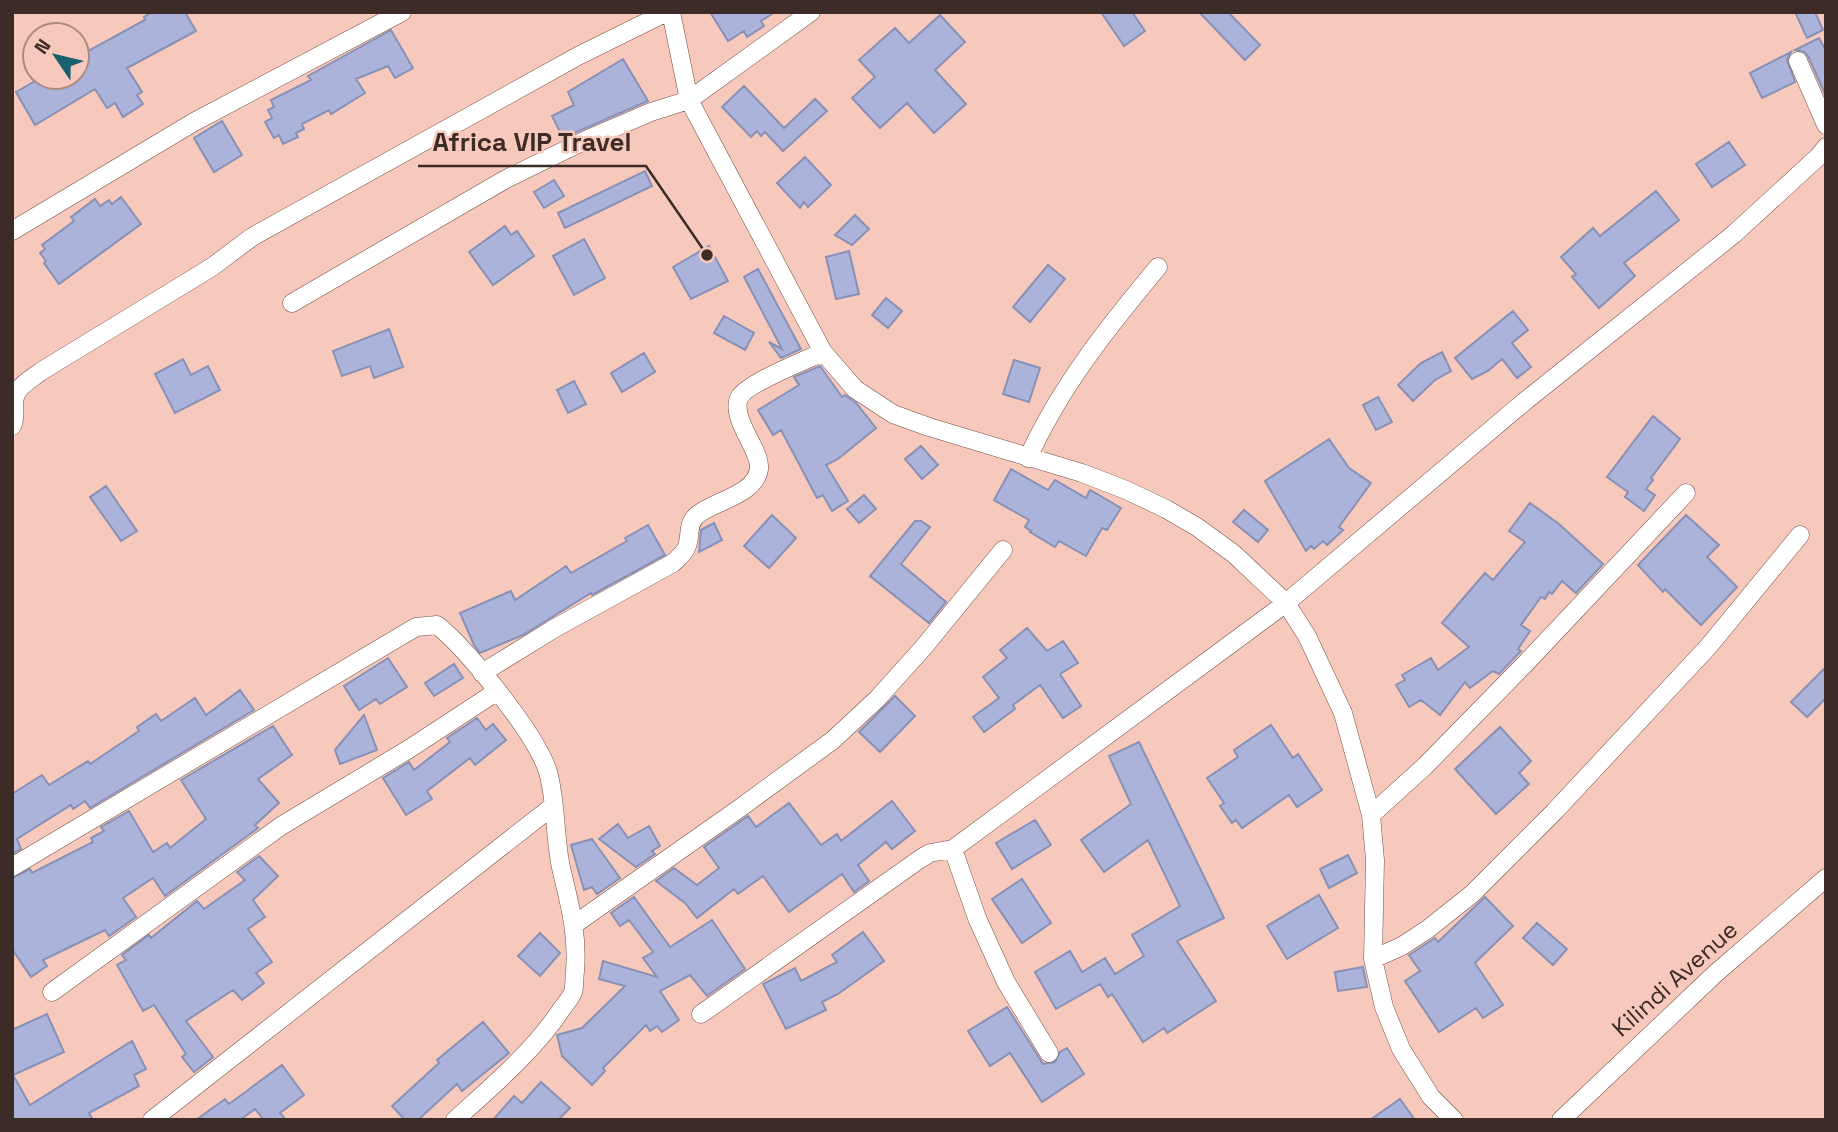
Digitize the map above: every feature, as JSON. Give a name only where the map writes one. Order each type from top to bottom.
[{"type":"street","points":[[12,231],[194,122],[402,12]]},
{"type":"street","points":[[12,426],[15,419],[14,400],[22,386],[40,372],[212,267],[252,237],[578,56],[669,12],[689,100],[823,352],[855,389],[893,414],[1115,485],[1166,509],[1234,554],[1286,603],[1307,636],[1343,713],[1371,815],[1374,860],[1373,960],[1384,1007],[1401,1049],[1431,1097],[1454,1120]]},
{"type":"street","points":[[292,303],[506,179],[587,139],[651,112],[689,100],[811,12]]},
{"type":"street","points":[[1798,61],[1826,125]]},
{"type":"street","points":[[701,1014],[920,859],[930,853],[953,849],[1286,603],[1524,402],[1734,234],[1818,157],[1826,146]]},
{"type":"street","points":[[1028,458],[1044,422],[1070,379],[1158,267]]},
{"type":"street","points":[[482,673],[673,562],[687,546],[694,517],[739,494],[759,471],[758,458],[741,422],[737,407],[739,397],[747,389],[769,377],[823,352]]},
{"type":"street","points":[[1371,815],[1425,766],[1686,494]]},
{"type":"street","points":[[1373,960],[1428,929],[1481,885],[1554,812],[1708,646],[1800,535]]},
{"type":"street","points":[[575,924],[834,740],[877,699],[923,648],[1003,550]]},
{"type":"street","points":[[12,867],[416,627],[437,625],[454,639],[482,673],[531,738],[547,768],[561,867],[575,924],[576,940],[573,992],[539,1038],[454,1120]]},
{"type":"street","points":[[52,992],[281,827],[496,692]]},
{"type":"street","points":[[152,1120],[553,806]]},
{"type":"street","points":[[953,849],[977,918],[1006,982],[1049,1053]]},
{"type":"street","name":"Kilindi Avenue","points":[[1561,1120],[1716,973],[1826,878]]},
{"type":"building","points":[[152,12],[185,12],[196,31],[127,68],[142,92],[137,95],[143,104],[123,117],[115,103],[107,108],[95,89],[35,125],[16,92],[21,89],[91,91],[91,49],[145,20],[144,17]]},
{"type":"building","points":[[710,12],[775,12],[761,21],[764,26],[747,37],[744,31],[728,41]]},
{"type":"building","points":[[1101,12],[1132,12],[1145,31],[1124,46]]},
{"type":"building","points":[[1199,12],[1228,12],[1260,45],[1245,60]]},
{"type":"building","points":[[1795,12],[1815,12],[1823,30],[1807,38]]},
{"type":"building","points":[[940,15],[965,42],[935,70],[966,104],[934,133],[907,103],[880,128],[852,98],[875,77],[859,60],[895,28],[909,43]]},
{"type":"building","points":[[391,30],[413,68],[395,78],[388,66],[356,79],[365,93],[331,114],[329,110],[302,124],[304,129],[296,133],[298,137],[283,144],[279,135],[274,138],[265,122],[272,118],[268,110],[274,107],[271,100],[311,80],[308,76]]},
{"type":"building","points":[[1819,38],[1826,51],[1826,96],[1808,56],[1795,50]]},
{"type":"building","points":[[1791,52],[1787,60],[1795,82],[1762,98],[1750,73]]},
{"type":"building","points":[[623,59],[648,101],[563,138],[552,116],[574,105],[568,92]]},
{"type":"building","points":[[744,86],[784,128],[815,99],[827,111],[783,151],[765,132],[761,136],[757,131],[751,137],[722,107]]},
{"type":"building","points":[[222,121],[242,155],[214,172],[194,138]]},
{"type":"building","points":[[1729,142],[1745,165],[1712,187],[1696,164]]},
{"type":"building","points":[[805,157],[831,185],[808,207],[804,202],[800,208],[777,183]]},
{"type":"building","points":[[645,171],[652,186],[565,228],[558,213]]},
{"type":"building","points":[[554,180],[564,196],[544,208],[534,192]]},
{"type":"building","points":[[1656,191],[1679,220],[1624,263],[1635,276],[1599,308],[1572,277],[1576,274],[1561,257],[1593,228],[1600,236]]},
{"type":"building","points":[[121,197],[141,224],[59,284],[44,263],[46,261],[40,253],[45,249],[42,245],[74,221],[71,217],[95,199],[100,206],[109,200],[112,204]]},
{"type":"building","points":[[855,215],[869,229],[852,245],[835,235]]},
{"type":"building","points":[[505,226],[511,235],[517,231],[534,256],[493,285],[469,252]]},
{"type":"building","points":[[584,239],[605,278],[574,295],[553,256]]},
{"type":"building","points":[[709,246],[728,281],[691,299],[673,267]]},
{"type":"building","points":[[849,251],[859,294],[836,299],[826,257]]},
{"type":"building","points":[[1048,265],[1065,279],[1030,322],[1013,307]]},
{"type":"building","points":[[758,269],[801,349],[781,358],[769,342],[782,349],[744,277]]},
{"type":"building","points":[[886,298],[902,311],[888,328],[872,315]]},
{"type":"building","points":[[1513,311],[1528,330],[1512,343],[1531,367],[1517,378],[1502,359],[1488,371],[1472,379],[1455,358]]},
{"type":"building","points":[[724,316],[754,333],[745,350],[714,333]]},
{"type":"building","points":[[389,329],[403,367],[374,378],[370,366],[342,376],[333,351]]},
{"type":"building","points":[[1442,352],[1451,371],[1435,380],[1413,401],[1398,385],[1421,363]]},
{"type":"building","points":[[644,353],[655,372],[622,392],[611,373]]},
{"type":"building","points":[[183,359],[191,375],[208,366],[220,390],[175,413],[155,374]]},
{"type":"building","points":[[1014,360],[1040,368],[1029,402],[1003,394]]},
{"type":"building","points":[[820,366],[842,397],[845,395],[856,403],[876,428],[838,459],[826,465],[848,501],[832,511],[823,495],[817,498],[781,430],[773,435],[758,410],[799,385],[794,377]]},
{"type":"building","points":[[574,381],[586,404],[568,413],[557,390]]},
{"type":"building","points":[[1378,397],[1392,422],[1376,430],[1363,405]]},
{"type":"building","points":[[1653,416],[1680,439],[1651,478],[1653,480],[1646,489],[1655,495],[1644,511],[1625,497],[1628,492],[1607,477]]},
{"type":"building","points":[[1329,439],[1349,468],[1371,483],[1339,527],[1343,530],[1327,545],[1323,541],[1314,549],[1311,546],[1306,551],[1265,481]]},
{"type":"building","points":[[921,446],[938,465],[922,479],[905,459]]},
{"type":"building","points":[[1011,469],[1048,490],[1055,480],[1086,498],[1090,490],[1121,508],[1107,530],[1102,528],[1086,556],[1059,541],[1055,547],[1025,527],[1029,520],[994,500]]},
{"type":"building","points":[[106,486],[137,531],[121,541],[90,497]]},
{"type":"building","points":[[864,495],[876,509],[859,523],[847,509]]},
{"type":"building","points":[[1530,503],[1559,524],[1603,564],[1576,593],[1562,581],[1552,594],[1549,592],[1545,599],[1541,597],[1521,625],[1530,631],[1518,649],[1521,651],[1499,674],[1493,671],[1470,688],[1465,682],[1440,715],[1421,700],[1409,707],[1396,685],[1405,680],[1402,675],[1431,658],[1438,670],[1469,647],[1442,623],[1485,573],[1493,580],[1525,542],[1509,531]]},
{"type":"building","points":[[1244,510],[1268,530],[1258,542],[1233,522]]},
{"type":"building","points":[[772,515],[796,538],[769,568],[744,546]]},
{"type":"building","points":[[1686,515],[1719,545],[1707,557],[1737,587],[1701,625],[1665,589],[1663,592],[1638,565]]},
{"type":"building","points":[[915,521],[921,521],[930,527],[901,564],[946,602],[929,623],[870,576]]},
{"type":"building","points":[[714,523],[722,540],[699,552],[701,530]]},
{"type":"building","points":[[648,525],[665,555],[592,595],[591,593],[523,635],[480,653],[474,645],[460,613],[511,591],[515,600],[566,566],[571,573],[627,541],[625,538]]},
{"type":"building","points":[[1027,628],[1047,651],[1063,641],[1078,663],[1060,674],[1081,706],[1063,718],[1040,685],[1013,705],[1015,709],[984,732],[973,717],[999,698],[983,677],[1007,658],[1000,650]]},
{"type":"building","points":[[388,658],[407,687],[380,704],[376,699],[359,710],[344,686]]},
{"type":"building","points":[[454,664],[463,678],[434,696],[425,683]]},
{"type":"building","points":[[1826,667],[1826,698],[1807,717],[1791,702]]},
{"type":"building","points":[[240,690],[254,710],[90,808],[85,801],[73,809],[71,805],[17,839],[21,849],[12,854],[12,794],[42,775],[49,785],[88,761],[90,764],[139,731],[137,727],[156,714],[161,721],[195,698],[206,715]]},
{"type":"building","points":[[895,696],[915,716],[880,752],[859,732]]},
{"type":"building","points":[[364,715],[377,750],[340,764],[335,750]]},
{"type":"building","points":[[477,718],[486,730],[493,724],[506,740],[475,765],[470,758],[427,791],[432,799],[406,815],[383,778],[409,762],[414,770],[450,742],[447,738]]},
{"type":"building","points":[[1271,725],[1293,758],[1298,754],[1322,790],[1297,807],[1289,795],[1242,828],[1236,820],[1232,823],[1220,806],[1224,803],[1207,778],[1238,757],[1234,750]]},
{"type":"building","points":[[273,726],[292,755],[258,779],[279,803],[255,825],[258,828],[165,896],[153,878],[123,898],[136,917],[109,936],[105,930],[43,960],[47,966],[31,977],[12,949],[12,878],[30,869],[32,873],[93,842],[91,838],[104,831],[101,827],[129,811],[153,852],[167,843],[170,848],[206,819],[181,780]]},
{"type":"building","points":[[1500,727],[1531,761],[1519,773],[1529,784],[1496,814],[1455,769]]},
{"type":"building","points":[[1139,742],[1224,918],[1177,941],[1216,1001],[1167,1033],[1164,1028],[1143,1042],[1112,994],[1108,997],[1100,984],[1056,1009],[1035,972],[1070,951],[1082,972],[1105,958],[1115,974],[1144,956],[1132,935],[1180,906],[1148,840],[1104,872],[1081,840],[1131,804],[1109,756]]},
{"type":"building","points":[[892,801],[915,831],[892,849],[886,842],[858,865],[869,881],[854,892],[842,874],[789,912],[763,876],[738,894],[734,889],[697,918],[685,903],[656,881],[674,868],[697,885],[719,868],[704,847],[748,816],[756,827],[789,803],[821,845],[837,834],[841,841]]},
{"type":"building","points":[[1035,820],[1051,845],[1012,869],[996,843]]},
{"type":"building","points":[[618,824],[628,838],[649,826],[660,846],[652,851],[655,854],[636,867],[599,839]]},
{"type":"building","points":[[592,839],[620,878],[597,894],[592,887],[584,890],[571,845]]},
{"type":"building","points":[[1348,855],[1357,873],[1329,888],[1320,869]]},
{"type":"building","points":[[259,856],[278,876],[253,900],[265,917],[248,929],[272,962],[256,973],[264,983],[242,1000],[233,990],[186,1021],[213,1057],[194,1072],[182,1057],[186,1054],[154,1005],[143,1011],[117,965],[126,960],[122,955],[149,935],[151,938],[197,901],[204,909],[245,880],[237,872]]},
{"type":"building","points":[[1022,879],[1051,923],[1022,943],[992,899]]},
{"type":"building","points":[[1319,895],[1338,928],[1287,959],[1267,926]]},
{"type":"building","points":[[634,897],[670,947],[712,920],[745,969],[707,996],[690,975],[660,991],[679,1020],[662,1032],[657,1026],[650,1031],[646,1025],[603,1068],[605,1071],[592,1085],[562,1056],[557,1035],[582,1028],[625,986],[599,979],[603,961],[657,977],[643,958],[653,952],[629,920],[620,926],[611,913]]},
{"type":"building","points":[[1485,897],[1513,926],[1475,963],[1503,1005],[1483,1018],[1476,1008],[1439,1032],[1405,981],[1420,971],[1409,955],[1435,938],[1438,942]]},
{"type":"building","points":[[1537,923],[1567,949],[1553,965],[1523,938]]},
{"type":"building","points":[[863,932],[884,961],[838,994],[822,1002],[826,1010],[786,1029],[763,984],[795,968],[801,981],[837,962],[832,955]]},
{"type":"building","points":[[540,933],[560,953],[540,976],[518,956]]},
{"type":"building","points":[[1363,967],[1367,987],[1338,991],[1335,972]]},
{"type":"building","points":[[1007,1007],[1043,1064],[1055,1062],[1060,1052],[1067,1048],[1084,1074],[1042,1102],[1010,1053],[990,1066],[968,1031]]},
{"type":"building","points":[[47,1014],[64,1052],[13,1075],[30,1105],[132,1041],[146,1069],[134,1075],[139,1086],[89,1113],[93,1120],[12,1120],[12,1030]]},
{"type":"building","points":[[483,1022],[509,1053],[462,1091],[457,1084],[418,1120],[405,1120],[392,1106],[439,1063],[437,1060]]},
{"type":"building","points":[[282,1065],[304,1095],[280,1113],[286,1120],[264,1120],[255,1109],[240,1120],[196,1120],[225,1099],[229,1104]]},
{"type":"building","points":[[541,1082],[570,1108],[558,1120],[493,1120],[514,1096],[522,1103]]},
{"type":"building","points":[[1400,1099],[1415,1120],[1370,1120]]},
{"type":"place","name":"Africa VIP Travel","points":[[707,255]]}]
